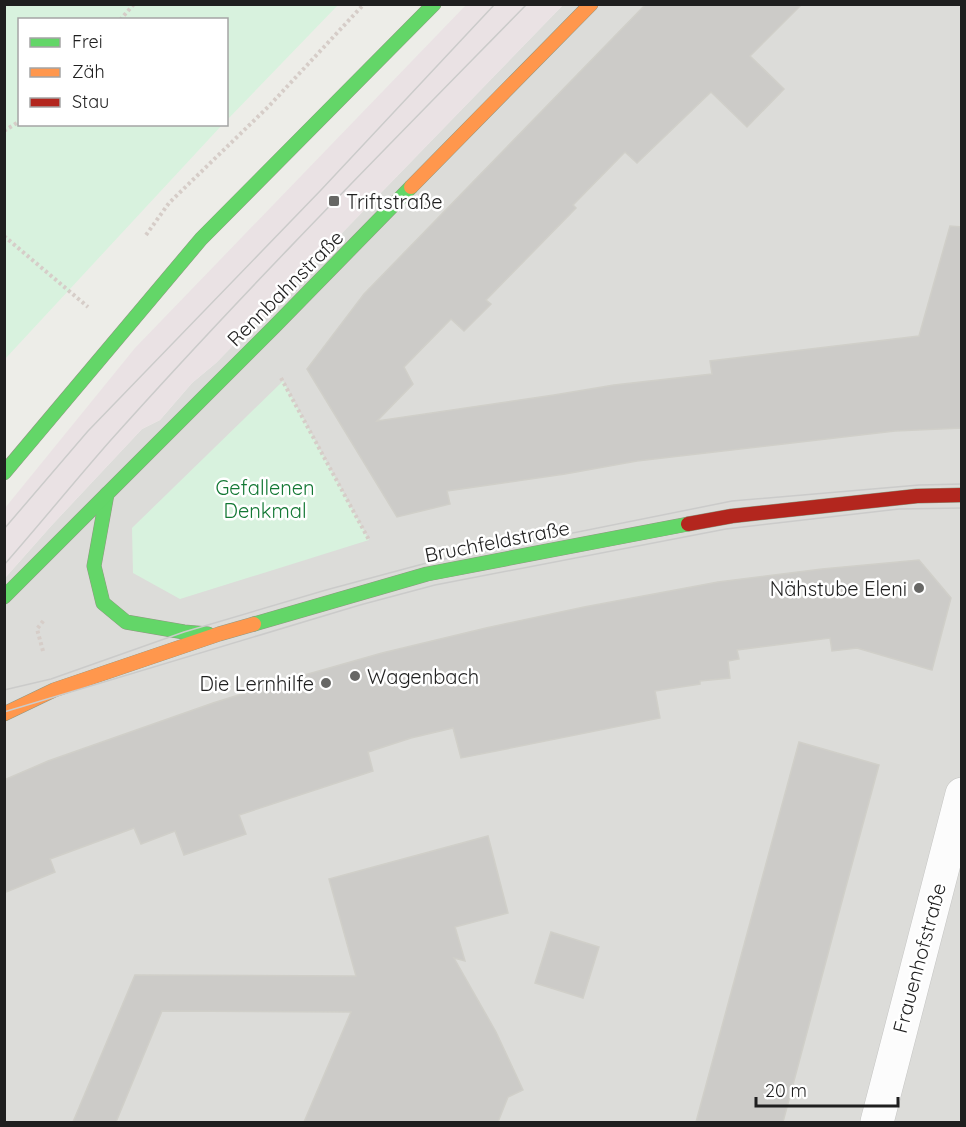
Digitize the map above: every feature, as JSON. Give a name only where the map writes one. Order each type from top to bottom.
[{"type":"main road","points":[[4,473],[201,239],[434,4]]},
{"type":"main road","name":"Rennbahnstraße","points":[[4,597],[283,318],[591,4]]},
{"type":"main road","points":[[106,494],[94,566],[103,603],[126,622],[184,632],[219,634]]},
{"type":"main road","name":"Bruchfeldstraße","points":[[4,714],[54,690],[219,634],[427,574],[709,520],[898,498],[962,495]]},
{"type":"main road","name":"Bruchfeldstraße","points":[[4,698],[54,690]]},
{"type":"street","name":"Frauenhofstraße","points":[[876,1122],[962,794]]},
{"type":"path","points":[[122,18],[134,4]]},
{"type":"path","points":[[4,131],[18,122]]},
{"type":"path","points":[[4,236],[95,314]]},
{"type":"path","points":[[278,372],[369,540]]},
{"type":"path","points":[[43,651],[37,629],[51,612]]},
{"type":"shaded area","points":[[466,5],[563,5],[216,363],[192,383],[160,420],[142,429],[5,578],[5,508],[135,348]]},
{"type":"shaded area","points":[[563,5],[961,5],[961,1122],[5,1122],[5,578],[142,429],[160,420],[192,383],[216,363]]},
{"type":"green space","points":[[5,4],[338,5],[228,119],[228,18],[18,18],[18,126],[221,126],[5,359]]},
{"type":"green space","name":"Gefallenen Denkmal","points":[[283,381],[369,540],[180,599],[133,573],[132,528]]},
{"type":"building","points":[[646,4],[802,4],[750,56],[784,89],[747,127],[711,92],[637,163],[625,152],[573,205],[576,208],[486,300],[491,304],[464,331],[451,319],[404,367],[413,384],[377,421],[614,385],[712,374],[710,361],[919,336],[950,226],[962,227],[962,428],[895,431],[637,461],[447,491],[450,504],[397,517],[307,369],[364,294]]},
{"type":"building","points":[[919,560],[951,598],[932,670],[857,648],[832,651],[830,638],[737,650],[739,659],[728,661],[730,678],[700,681],[700,684],[655,691],[660,718],[461,758],[453,728],[411,738],[368,752],[373,771],[239,815],[246,834],[184,855],[175,831],[141,844],[134,828],[50,859],[55,872],[4,893],[4,780],[48,761],[213,703],[287,680],[382,653],[486,628],[718,582]]},
{"type":"building","points":[[799,742],[879,765],[783,1122],[696,1122]]},
{"type":"building","points":[[488,836],[508,913],[455,927],[465,961],[454,958],[496,1032],[523,1090],[508,1097],[498,1122],[304,1122],[351,1012],[162,1011],[116,1122],[73,1122],[135,975],[356,976],[329,879]]},
{"type":"building","points":[[551,932],[599,947],[583,998],[535,983]]},
{"type":"tram line","points":[[4,529],[88,431],[321,190],[495,4]]},
{"type":"tram line","points":[[4,565],[110,441],[212,330],[527,4]]},
{"type":"tram line","points":[[4,690],[51,679],[184,632],[434,561],[732,501],[919,485],[962,484]]},
{"type":"tram line","points":[[4,712],[360,605],[435,585],[726,529],[899,509],[962,508]]},
{"type":"traffic: fast","points":[[4,473],[201,239],[434,4]]},
{"type":"traffic: fast","points":[[4,597],[411,187]]},
{"type":"traffic: fast","points":[[107,494],[94,566],[103,603],[126,622],[208,634]]},
{"type":"traffic: fast","points":[[254,624],[427,574],[688,524]]},
{"type":"traffic: slow","points":[[411,187],[591,4]]},
{"type":"traffic: slow","points":[[4,714],[54,690],[254,624]]},
{"type":"traffic: jam","points":[[688,524],[732,516],[917,496],[962,495]]},
{"type":"place","name":"Triftstraße","points":[[334,201]]},
{"type":"place","name":"Nähstube Eleni","points":[[919,588]]},
{"type":"place","name":"Wagenbach","points":[[355,676]]},
{"type":"place","name":"Die Lernhilfe","points":[[326,683]]}]
